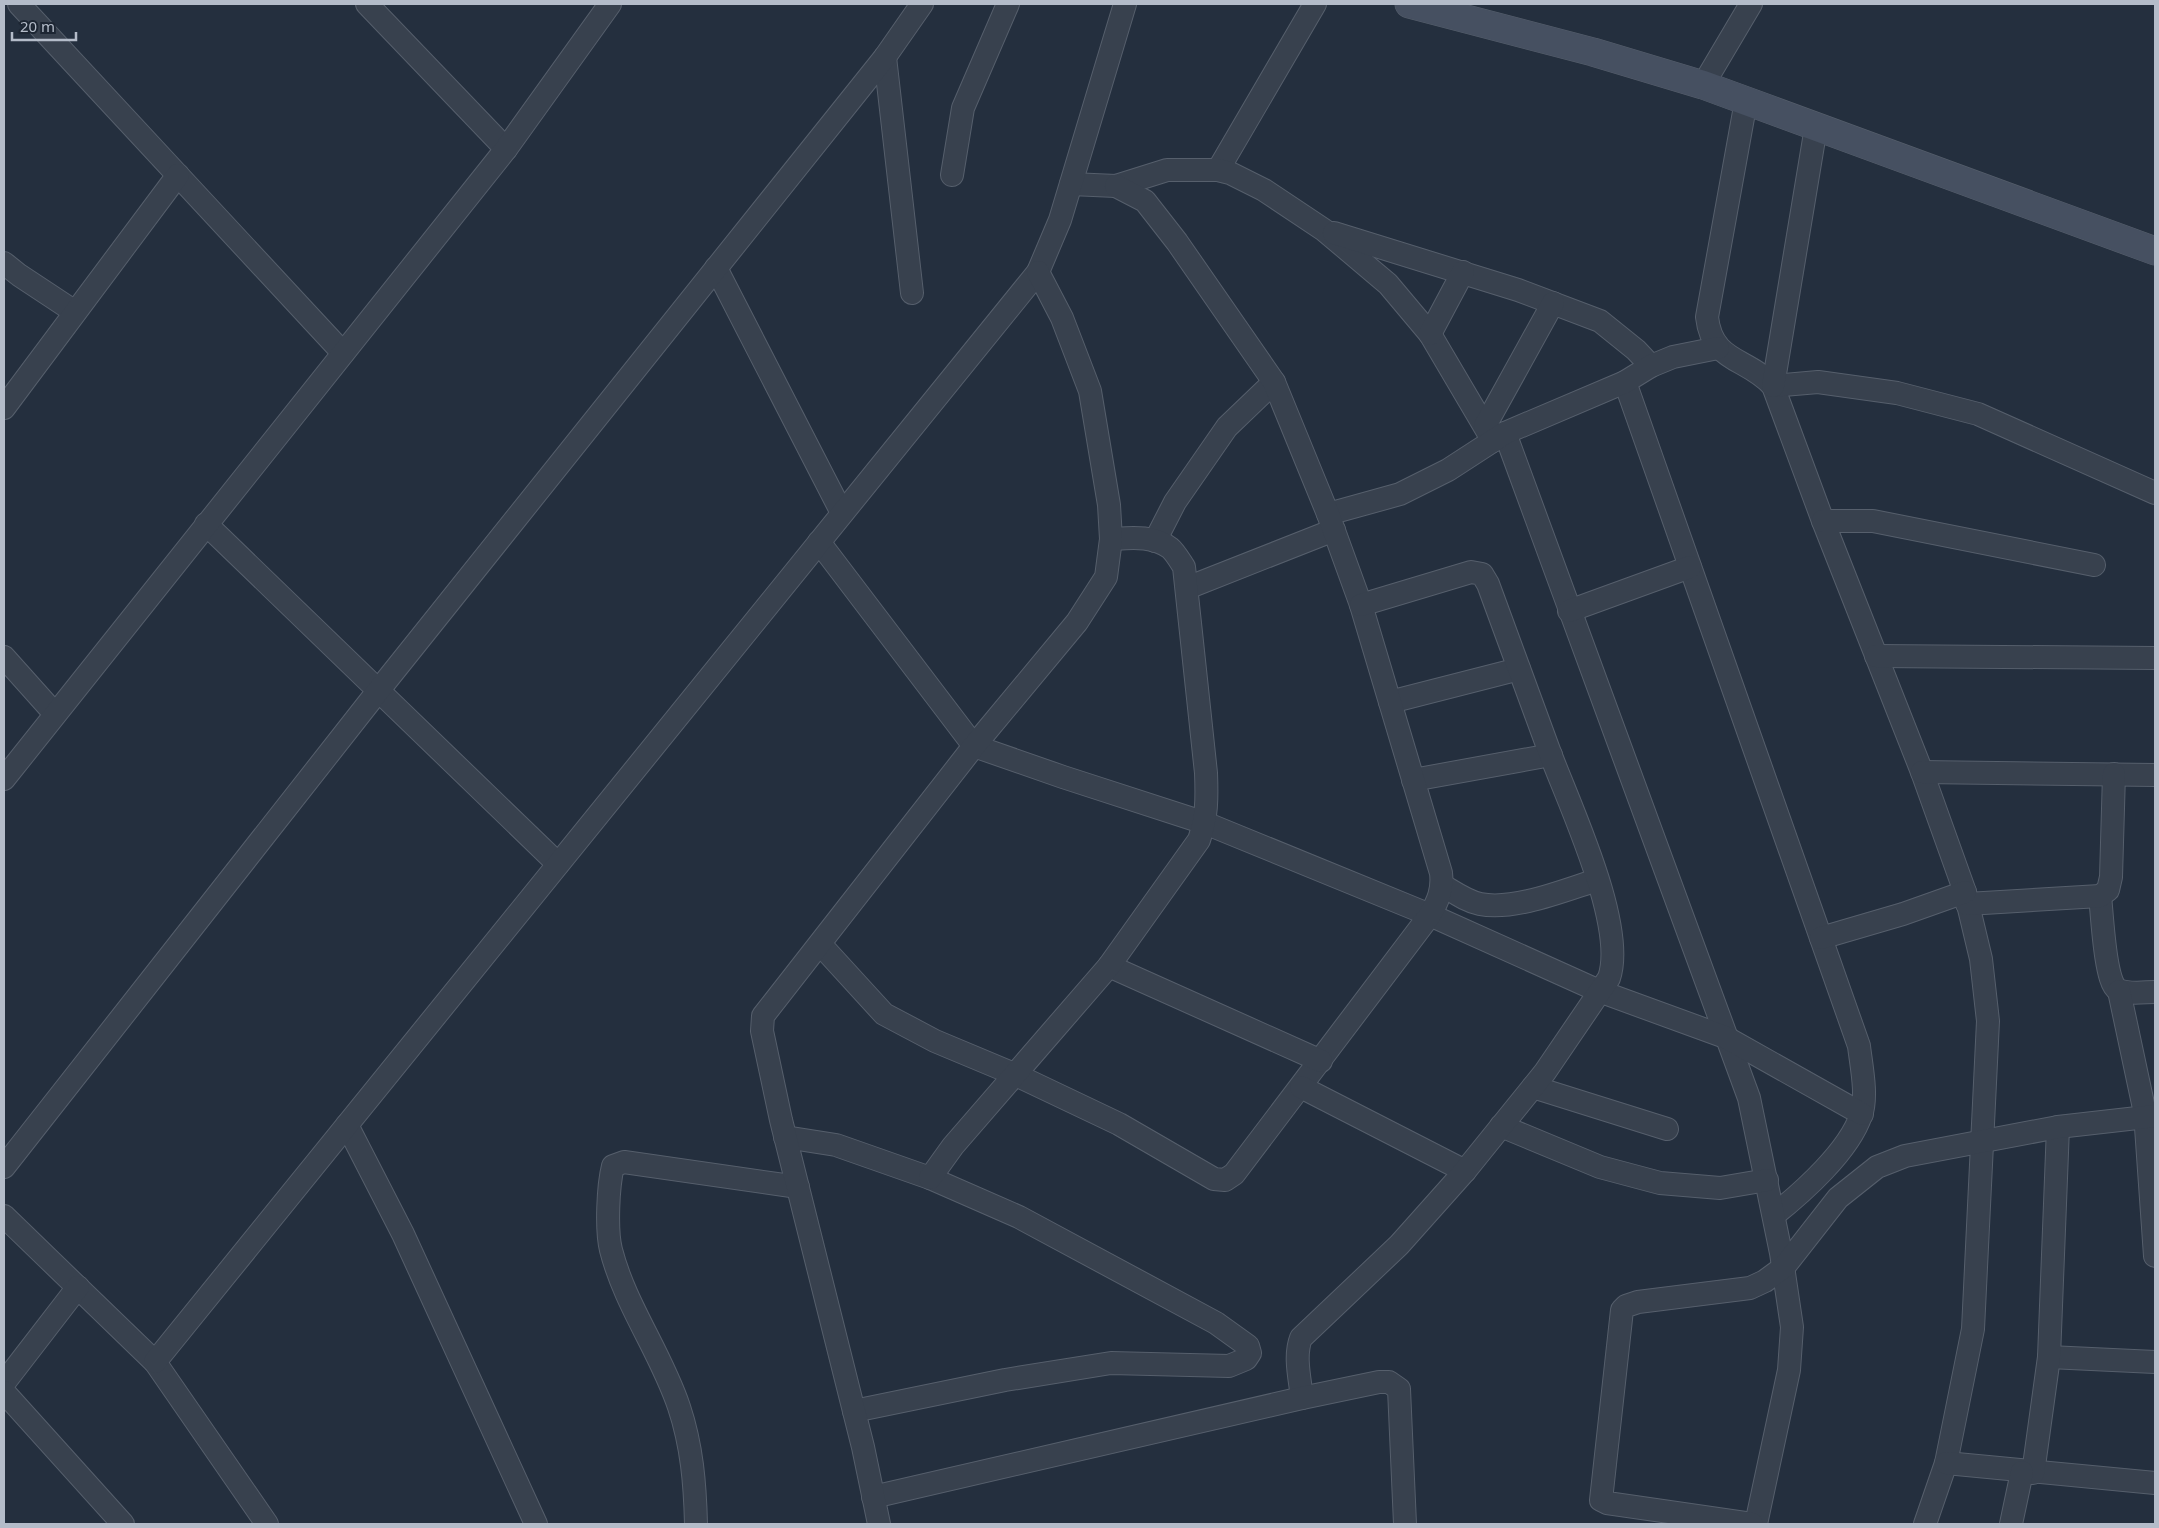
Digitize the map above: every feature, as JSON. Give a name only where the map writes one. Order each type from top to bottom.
[{"type":"main road","points":[[1409,4],[1593,52],[1703,85],[2155,251]]},
{"type":"street","points":[[19,4],[343,353]]},
{"type":"street","points":[[367,4],[506,149]]},
{"type":"street","points":[[4,779],[506,149],[610,4]]},
{"type":"street","points":[[4,1167],[378,691],[885,57],[922,4]]},
{"type":"street","points":[[952,175],[963,108],[1008,4]]},
{"type":"street","points":[[155,1362],[1038,272],[1060,220],[1125,4]]},
{"type":"street","points":[[1218,170],[1315,4]]},
{"type":"street","points":[[1703,85],[1752,4]]},
{"type":"street","points":[[885,57],[912,293]]},
{"type":"street","points":[[1746,101],[1707,318],[1709,334],[1718,348],[1764,376],[1773,386],[1823,521],[1922,772],[1966,898],[1981,960],[1988,1021],[1973,1329],[1946,1463],[1925,1524]]},
{"type":"street","points":[[1773,386],[1816,127]]},
{"type":"street","points":[[1071,184],[1116,186],[1168,170],[1218,170],[1230,173],[1264,190],[1324,230],[1388,284],[1430,334],[1494,433],[1569,611],[1749,1098],[1783,1260],[1792,1327],[1790,1370],[1754,1524],[1607,1503],[1601,1500],[1620,1320],[1622,1310],[1626,1306],[1750,1288],[1766,1281],[1783,1260],[1838,1198],[1877,1167],[1905,1156],[1984,1132],[2058,1127],[2147,1110]]},
{"type":"street","points":[[4,408],[178,175]]},
{"type":"street","points":[[820,944],[884,1014],[935,1041],[1014,1074],[1118,1124],[1214,1179],[1226,1180],[1234,1174],[1321,1061],[1430,915],[1439,899],[1442,884],[1441,873],[1361,605],[1331,522],[1274,382],[1177,242],[1145,201],[1116,186]]},
{"type":"street","points":[[1324,230],[1463,272],[1553,303],[1600,322],[1631,345],[1651,366]]},
{"type":"street","points":[[4,263],[18,275],[76,312]]},
{"type":"street","points":[[716,268],[842,513]]},
{"type":"street","points":[[879,1524],[854,1411],[783,1128],[762,1031],[762,1016],[974,746],[1077,622],[1106,577],[1111,539],[1109,505],[1090,391],[1062,318],[1038,272]]},
{"type":"street","points":[[1430,334],[1463,272]]},
{"type":"street","points":[[1494,433],[1553,303]]},
{"type":"street","points":[[1187,588],[1331,522],[1400,494],[1448,470],[1494,433],[1626,382],[1651,366],[1673,358],[1718,348]]},
{"type":"street","points":[[1155,541],[1175,502],[1227,427],[1274,382]]},
{"type":"street","points":[[1626,382],[1859,1046],[1862,1079],[1862,1114],[1845,1143],[1805,1190],[1775,1220]]},
{"type":"street","points":[[1773,386],[1818,382],[1897,393],[1978,414],[2155,493]]},
{"type":"street","points":[[1823,521],[1873,522],[2094,565]]},
{"type":"street","points":[[206,524],[558,864]]},
{"type":"street","points":[[932,1175],[953,1146],[1108,966],[1199,840],[1205,823],[1208,807],[1206,773],[1184,567],[1171,548],[1155,541],[1139,538],[1111,539]]},
{"type":"street","points":[[818,542],[974,746],[1062,777],[1205,823],[1430,915],[1599,991],[1725,1037],[1862,1114]]},
{"type":"street","points":[[1569,611],[1690,567]]},
{"type":"street","points":[[1301,1391],[1297,1347],[1301,1338],[1399,1245],[1465,1171],[1533,1087],[1609,978],[1613,965],[1612,944],[1593,860],[1551,755],[1488,584],[1482,574],[1472,572],[1361,605]]},
{"type":"street","points":[[1876,656],[2155,658]]},
{"type":"street","points":[[4,657],[56,714]]},
{"type":"street","points":[[1390,702],[1519,669]]},
{"type":"street","points":[[1413,780],[1551,755]]},
{"type":"street","points":[[1922,772],[2155,775]]},
{"type":"street","points":[[1821,938],[1966,898],[2100,896],[2108,890],[2111,877],[2114,774]]},
{"type":"street","points":[[1442,884],[1466,899],[1481,904],[1507,904],[1548,895],[1598,880]]},
{"type":"street","points":[[2100,896],[2108,968],[2114,987],[2119,991],[2155,992]]},
{"type":"street","points":[[1108,966],[1321,1061]]},
{"type":"street","points":[[2119,991],[2147,1110],[2155,1256]]},
{"type":"street","points":[[1301,1087],[1465,1171]]},
{"type":"street","points":[[1533,1087],[1667,1129]]},
{"type":"street","points":[[347,1125],[403,1234],[536,1524]]},
{"type":"street","points":[[1501,1126],[1600,1167],[1660,1183],[1720,1188],[1767,1180]]},
{"type":"street","points":[[2011,1524],[2027,1472],[2048,1357],[2058,1127]]},
{"type":"street","points":[[783,1128],[932,1175],[1019,1217],[1216,1323],[1248,1346],[1250,1353],[1246,1359],[1229,1366],[1111,1363],[1005,1380],[854,1411]]},
{"type":"street","points":[[696,1524],[695,1486],[689,1443],[679,1406],[645,1328],[625,1292],[610,1248],[609,1184],[613,1166],[624,1162],[798,1187]]},
{"type":"street","points":[[4,1216],[155,1362],[267,1524]]},
{"type":"street","points":[[4,1383],[78,1287]]},
{"type":"street","points":[[2048,1357],[2155,1362]]},
{"type":"street","points":[[873,1497],[1301,1391],[1389,1382],[1399,1389],[1405,1524]]},
{"type":"street","points":[[4,1392],[123,1524]]},
{"type":"street","points":[[1946,1463],[2155,1483]]}]
